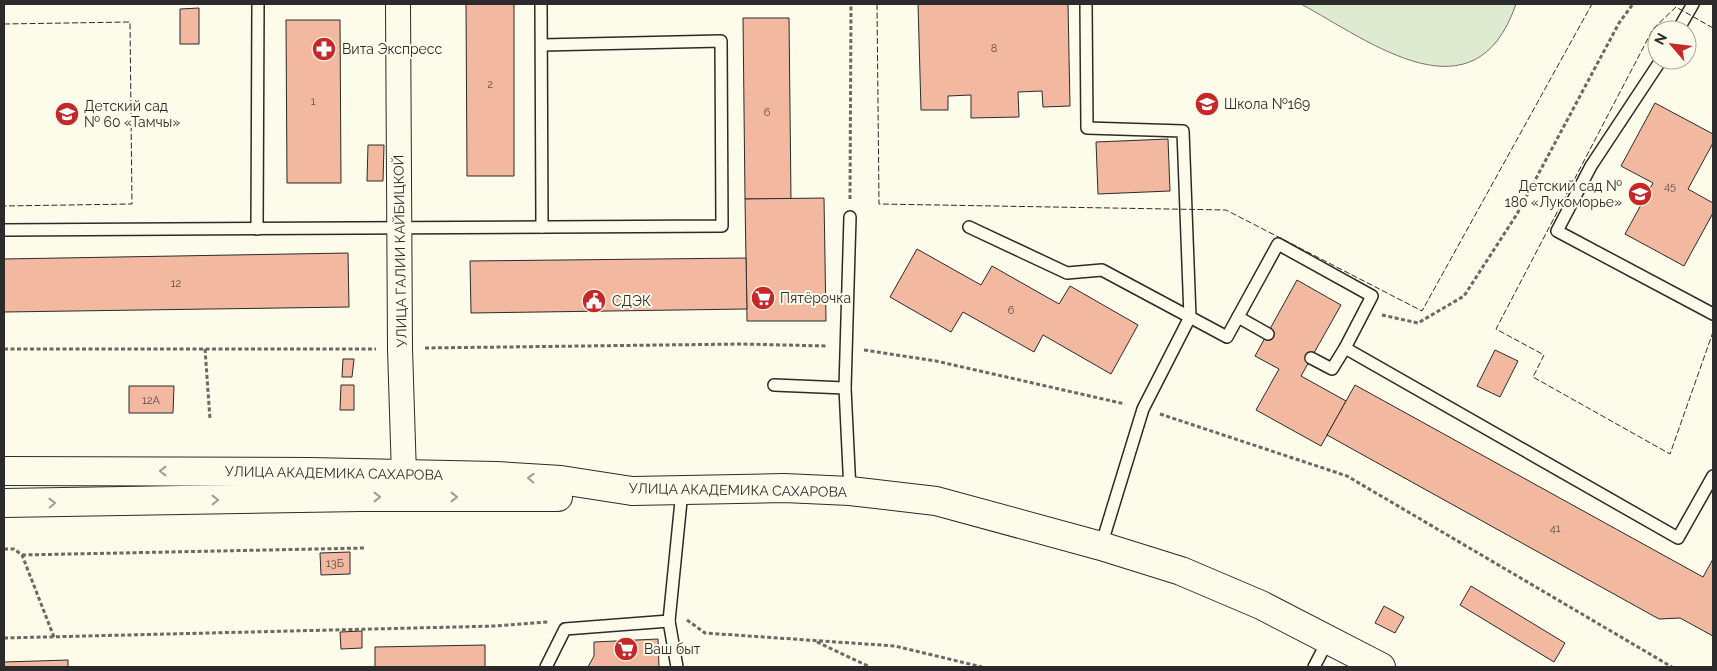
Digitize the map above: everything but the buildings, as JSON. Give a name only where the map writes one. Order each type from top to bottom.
[{"type":"main road","name":"УЛИЦА АКАДЕМИКА САХАРОВА","points":[[4,471],[262,471],[405,486],[561,480],[632,491],[784,488],[850,491],[936,501],[1102,546],[1181,571],[1261,605],[1381,667]]},
{"type":"main road","points":[[4,503],[405,486]]},
{"type":"street","name":"УЛИЦА ГАЛИИ КАЙБИЦКОЙ","points":[[398,4],[399,228],[405,486]]},
{"type":"lane","points":[[257,229],[258,4]]},
{"type":"lane","points":[[541,4],[542,227]]},
{"type":"lane","points":[[1086,4],[1087,128],[1183,131],[1190,317],[1143,409],[1102,546]]},
{"type":"lane","points":[[1684,20],[1693,4]]},
{"type":"lane","points":[[4,230],[722,226],[721,41],[542,45]]},
{"type":"lane","points":[[1653,70],[1591,166],[1557,231],[1713,314]]},
{"type":"lane","points":[[850,217],[845,388],[850,491]]},
{"type":"lane","points":[[969,227],[1067,272],[1102,270],[1227,337],[1278,244],[1372,296],[1332,369],[1312,358]]},
{"type":"lane","points":[[1238,317],[1268,334]]},
{"type":"lane","points":[[1345,348],[1678,538],[1713,476]]},
{"type":"lane","points":[[774,385],[845,388]]},
{"type":"lane","points":[[676,667],[669,618],[682,491]]},
{"type":"lane","points":[[546,667],[565,629],[669,618]]},
{"type":"lane","points":[[1314,667],[1328,640]]},
{"type":"path","points":[[850,217],[851,4]]},
{"type":"path","points":[[1364,311],[1418,323],[1464,296],[1517,214],[1619,23],[1633,4]]},
{"type":"path","points":[[205,349],[210,419]]},
{"type":"path","points":[[22,555],[364,548]]},
{"type":"path","points":[[4,549],[14,549],[22,555],[54,637]]},
{"type":"path","points":[[669,618],[682,616],[705,633],[895,646],[982,667]]},
{"type":"path","points":[[4,638],[496,626],[556,621]]},
{"type":"path","points":[[813,640],[870,667]]},
{"type":"green space","points":[[1301,4],[1516,4],[1498,40],[1475,60],[1448,66],[1419,63],[1389,52],[1358,37]]},
{"type":"fence","points":[[877,4],[879,204],[1226,210],[1422,311],[1592,4]]},
{"type":"fence","points":[[1713,28],[1676,7],[1653,29],[1496,329],[1544,355],[1533,377],[1670,454],[1713,332]]},
{"type":"fence","points":[[4,24],[130,22],[132,204],[4,206]]},
{"type":"place","name":"Вита Экспресс","points":[[324,49]]},
{"type":"place","name":"Школа №169","points":[[1207,104]]},
{"type":"place","name":"Детский сад № 60 «Тамчы»","points":[[67,114]]},
{"type":"place","name":"Детский сад № 180 «Лукоморье»","points":[[1640,194]]},
{"type":"place","name":"Пятёрочка","points":[[763,298]]},
{"type":"place","name":"СДЭК","points":[[594,301]]},
{"type":"place","name":"Ваш быт","points":[[626,649]]}]
